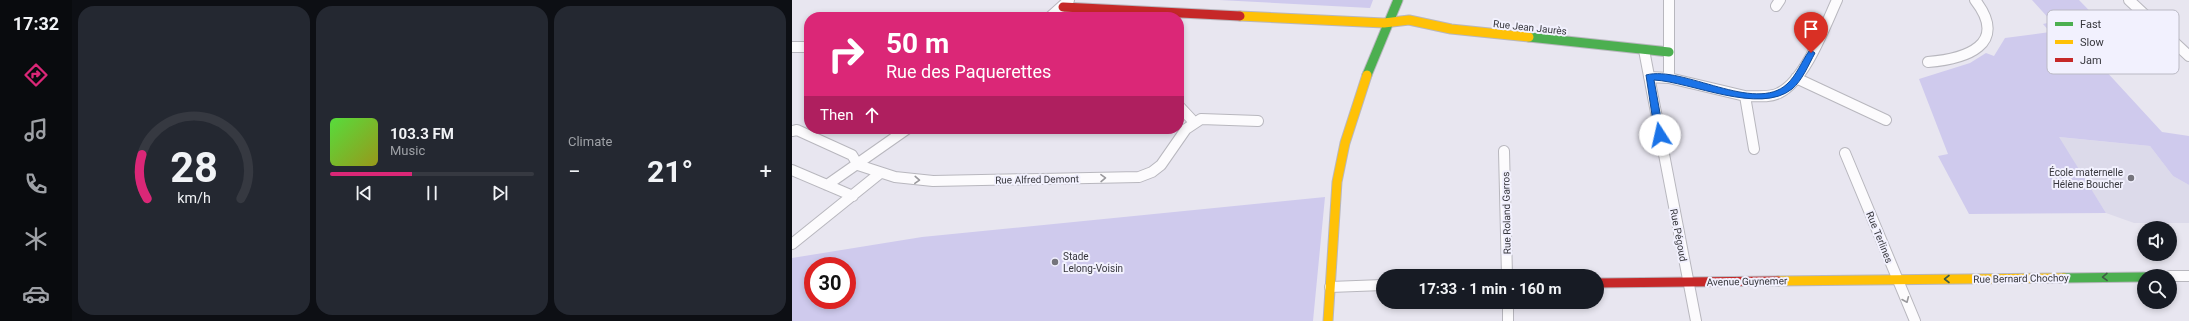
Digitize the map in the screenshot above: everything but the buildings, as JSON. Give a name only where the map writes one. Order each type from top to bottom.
[{"type":"street","points":[[1328,321],[1336,195],[1340,163],[1364,89],[1398,0]]},
{"type":"street","points":[[1669,0],[1669,78]]},
{"type":"street","points":[[1649,77],[1669,78],[1745,96],[1768,96],[1780,93],[1790,86],[1796,78],[1811,53],[1837,0]]},
{"type":"street","points":[[1928,62],[1961,58],[1981,44],[1988,34],[1987,20],[1980,5],[1975,0]]},
{"type":"street","points":[[2129,0],[2140,10]]},
{"type":"street","points":[[1056,12],[1066,4]]},
{"type":"street","name":"Rue Jean Jaurès","points":[[1066,4],[1384,23],[1398,19],[1416,21],[1451,29],[1669,52]]},
{"type":"street","points":[[2179,46],[2189,56]]},
{"type":"street","points":[[792,47],[804,47]]},
{"type":"street","name":"Rue Pégoud","points":[[1644,50],[1696,321]]},
{"type":"street","points":[[1796,78],[1870,114],[1886,120]]},
{"type":"street","points":[[1745,96],[1754,149]]},
{"type":"street","points":[[1184,111],[1193,121],[1201,119],[1258,121]]},
{"type":"street","name":"Rue Alfred Demont","points":[[1184,129],[1193,121]]},
{"type":"street","points":[[792,131],[797,130],[804,133]]},
{"type":"street","points":[[806,134],[852,155],[858,165]]},
{"type":"street","points":[[827,185],[858,165],[900,134]]},
{"type":"street","name":"Rue Alfred Demont","points":[[858,165],[879,174],[905,179],[945,182],[1139,177],[1154,171],[1164,161],[1181,134]]},
{"type":"street","name":"Rue Roland Garros","points":[[1504,151],[1507,269]]},
{"type":"street","name":"Rue Terlines","points":[[1845,153],[1915,321]]},
{"type":"street","points":[[792,170],[853,196]]},
{"type":"street","points":[[792,244],[879,174]]},
{"type":"street","points":[[2177,276],[2189,276]]},
{"type":"street","name":"Rue Bernard Chochoy","points":[[1897,279],[2137,277]]},
{"type":"street","name":"Avenue Guynemer","points":[[1604,283],[1897,279]]},
{"type":"street","points":[[1330,287],[1376,285]]},
{"type":"street","points":[[1508,309],[1508,321]]},
{"type":"shaded area","points":[[1219,0],[1373,0],[1370,8]]},
{"type":"shaded area","points":[[2032,0],[2079,0],[2089,10],[2047,10],[2047,16]]},
{"type":"shaded area","points":[[2047,23],[2047,29],[2043,24]]},
{"type":"shaded area","points":[[2047,32],[2047,74],[2109,74],[2162,132],[2189,136],[2189,185],[2173,176],[2150,146],[2059,137],[2106,213],[1969,214],[1938,156],[1948,154],[1919,79],[1970,63],[1986,53],[1994,56],[2005,38]]},
{"type":"shaded area","name":"École maternelle Hélène Boucher","points":[[2058,137],[2150,146],[2173,176],[2189,185],[2189,223],[2177,223],[2177,221],[2137,221],[2137,223],[2134,223],[2106,213]]},
{"type":"shaded area","name":"Stade Lelong-Voisin","points":[[1325,197],[1313,321],[792,321],[792,258],[922,237]]},
{"type":"traffic: fast","points":[[1367,75],[1398,0]]},
{"type":"traffic: fast","points":[[1529,37],[1669,52]]},
{"type":"traffic: fast","points":[[2064,278],[2137,277]]},
{"type":"traffic: slow","points":[[1240,16],[1384,23],[1409,20],[1451,29],[1529,37]]},
{"type":"traffic: slow","points":[[1328,321],[1337,182],[1345,143],[1367,75]]},
{"type":"traffic: slow","points":[[1778,281],[2064,278]]},
{"type":"traffic: jam","points":[[1063,7],[1161,12]]},
{"type":"traffic: jam","points":[[1184,13],[1240,16]]},
{"type":"traffic: jam","points":[[1604,283],[1778,281]]},
{"type":"place","name":"École maternelle Hélène Boucher","points":[[2131,178]]},
{"type":"place","name":"Stade Lelong-Voisin","points":[[1055,262]]},
{"type":"route","points":[[1660,135],[1649,77],[1669,78],[1745,96],[1768,96],[1780,93],[1790,86],[1811,53]]}]
